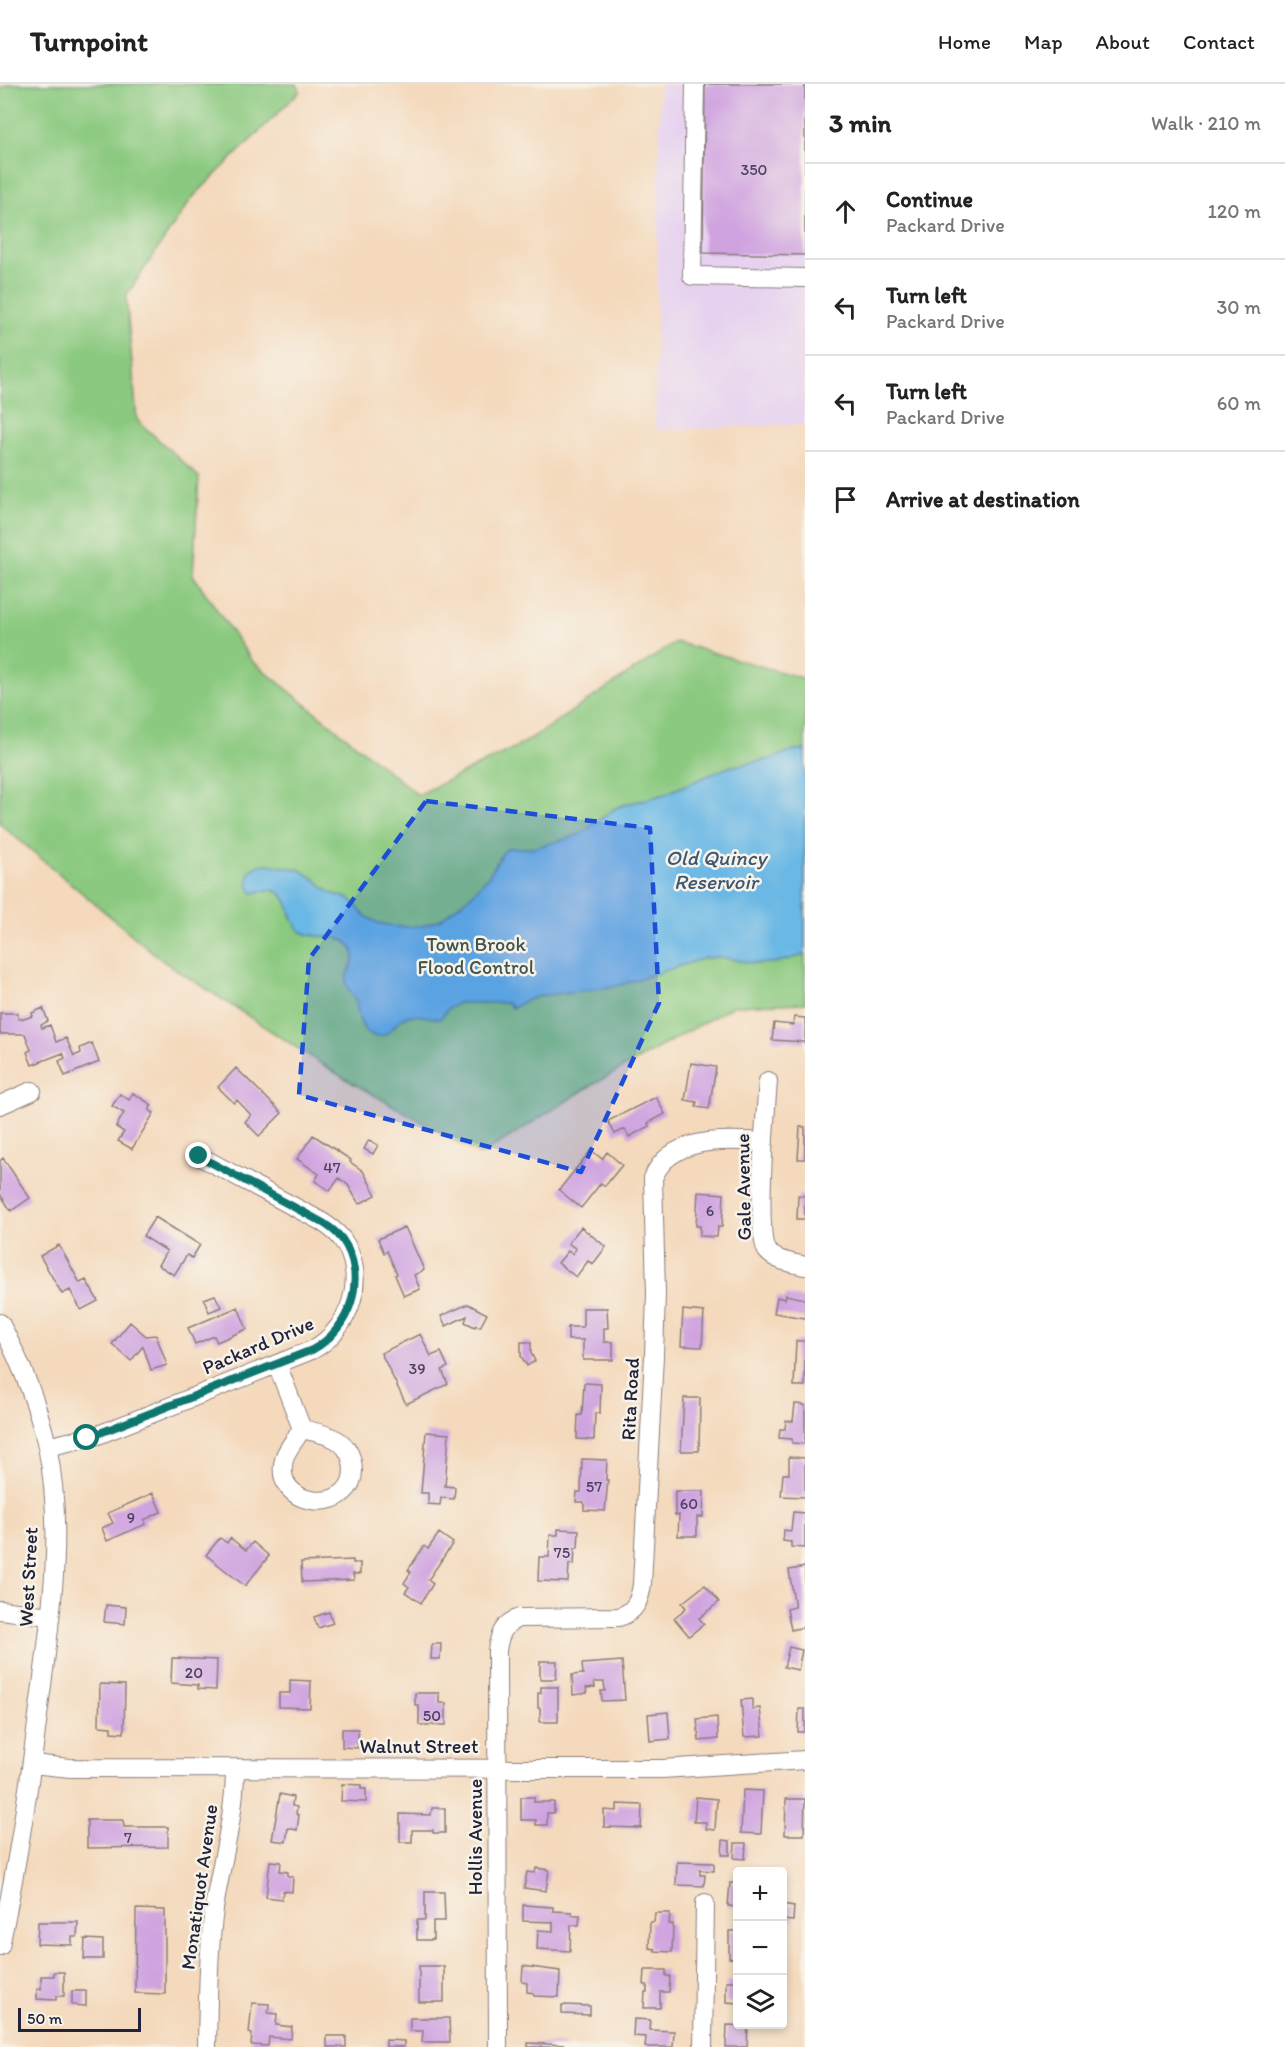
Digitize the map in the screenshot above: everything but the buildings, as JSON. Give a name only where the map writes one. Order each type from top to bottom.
[{"type":"street","points":[[695,84],[692,276],[805,278]]},
{"type":"street","name":"Gale Avenue","points":[[768,1081],[762,1219],[764,1245],[774,1257],[805,1266]]},
{"type":"street","points":[[0,1105],[32,1091]]},
{"type":"street","name":"Rita Road","points":[[503,1629],[513,1620],[526,1617],[619,1617],[631,1611],[639,1600],[642,1584],[654,1356],[656,1286],[653,1178],[661,1163],[693,1145],[725,1140],[764,1142]]},
{"type":"street","name":"Packard Drive","points":[[47,1447],[98,1435],[277,1364],[321,1345],[329,1340],[341,1326],[350,1308],[354,1278],[351,1259],[342,1239],[326,1224],[199,1156]]},
{"type":"street","name":"West Street","points":[[0,1323],[28,1386],[47,1447],[54,1526],[50,1617],[32,1764],[7,1879],[0,1946]]},
{"type":"street","points":[[277,1364],[302,1429]]},
{"type":"street","points":[[0,1610],[50,1617]]},
{"type":"street","name":"Hollis Avenue","points":[[498,2047],[497,1651],[503,1629]]},
{"type":"street","name":"Walnut Street","points":[[32,1764],[69,1768],[684,1769],[805,1760]]},
{"type":"street","name":"Monatiquot Avenue","points":[[207,2047],[208,1971],[212,1926],[232,1818],[235,1769]]},
{"type":"street","points":[[703,2047],[705,1903]]},
{"type":"highlighted area","points":[[426,801],[650,828],[659,1003],[581,1172],[299,1095],[309,959]]},
{"type":"shaded area","points":[[660,84],[805,84],[805,424],[655,430]]},
{"type":"green space","name":"Town Brook Flood Control","points":[[9,84],[297,84],[300,91],[191,199],[126,296],[137,420],[199,477],[193,575],[252,661],[418,795],[524,743],[676,642],[805,677],[805,1003],[733,1006],[587,1088],[481,1155],[342,1077],[163,961],[0,824],[0,89]]},
{"type":"water","name":"Old Quincy Reservoir","points":[[795,750],[805,750],[805,955],[774,963],[757,964],[720,957],[705,958],[617,986],[540,996],[512,1008],[507,1003],[458,1003],[448,1009],[440,1019],[420,1015],[408,1016],[387,1033],[377,1036],[363,1028],[355,999],[346,985],[346,978],[354,959],[349,945],[338,938],[304,933],[298,929],[283,896],[270,890],[252,893],[249,885],[249,872],[259,865],[269,864],[300,870],[331,893],[350,899],[365,916],[378,923],[398,927],[422,926],[441,919],[470,896],[488,877],[503,852],[509,848],[533,848],[573,837],[623,805],[662,795],[729,767],[770,759]]},
{"type":"route","points":[[87,1438],[312,1350],[329,1340],[341,1326],[350,1308],[354,1289],[353,1269],[342,1239],[326,1224],[199,1156]]}]
